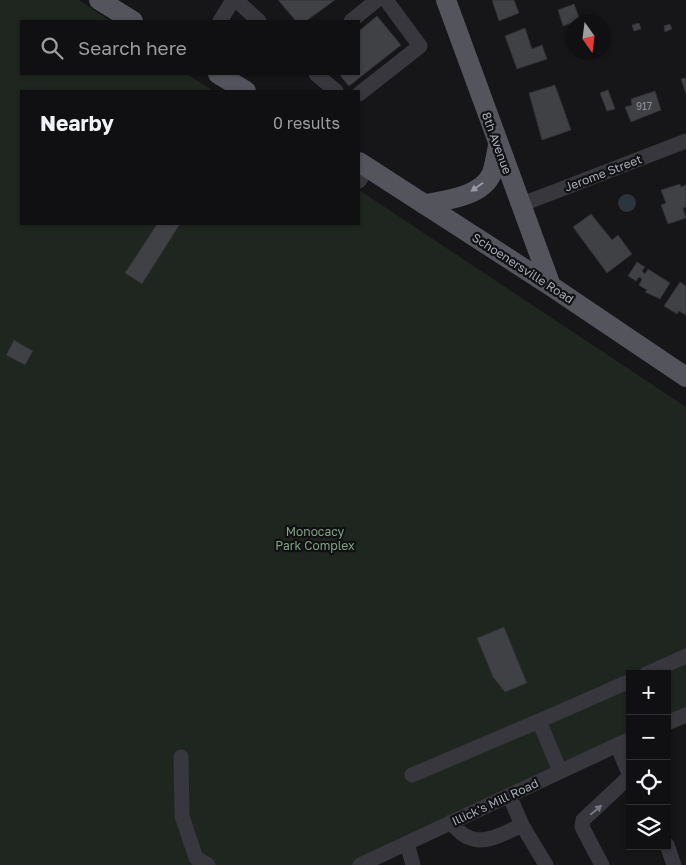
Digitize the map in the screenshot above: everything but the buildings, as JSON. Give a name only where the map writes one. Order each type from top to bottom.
[{"type":"main road","name":"8th Avenue","points":[[446,0],[498,146],[552,286]]},
{"type":"main road","points":[[105,2],[132,20]]},
{"type":"main road","points":[[220,75],[244,90]]},
{"type":"main road","points":[[426,204],[464,196],[480,186],[491,175],[498,146]]},
{"type":"main road","name":"Schoenersville Road","points":[[362,170],[426,204],[552,286],[686,377]]},
{"type":"street","points":[[221,20],[235,0],[258,20]]},
{"type":"street","points":[[352,20],[377,0]]},
{"type":"street","points":[[360,93],[420,46],[386,0]]},
{"type":"street","points":[[317,75],[335,90]]},
{"type":"street","name":"Jerome Street","points":[[520,205],[686,141]]},
{"type":"street","points":[[655,670],[686,656]]},
{"type":"street","points":[[412,775],[626,683]]},
{"type":"street","points":[[671,721],[686,715]]},
{"type":"street","points":[[539,721],[560,771]]},
{"type":"street","points":[[623,742],[627,760]]},
{"type":"street","name":"Illick's Mill Road","points":[[360,865],[623,742]]},
{"type":"street","points":[[181,757],[182,816],[196,858],[208,865]]},
{"type":"street","points":[[602,865],[582,827],[583,820],[626,780]]},
{"type":"street","points":[[509,795],[522,825],[546,865]]},
{"type":"street","points":[[451,822],[462,836],[474,840],[487,840],[522,825]]},
{"type":"street","points":[[407,843],[413,865]]},
{"type":"street","points":[[669,850],[674,865]]},
{"type":"green space","name":"Monocacy Park Complex","points":[[0,0],[79,0],[109,20],[20,20],[20,75],[189,75],[211,90],[20,90],[20,225],[360,225],[360,191],[686,407],[686,709],[671,716],[671,670],[626,670],[626,738],[359,865],[0,865]]},
{"type":"shaded area","points":[[623,194],[631,194],[636,199],[634,210],[623,212],[618,207],[618,199]]}]
